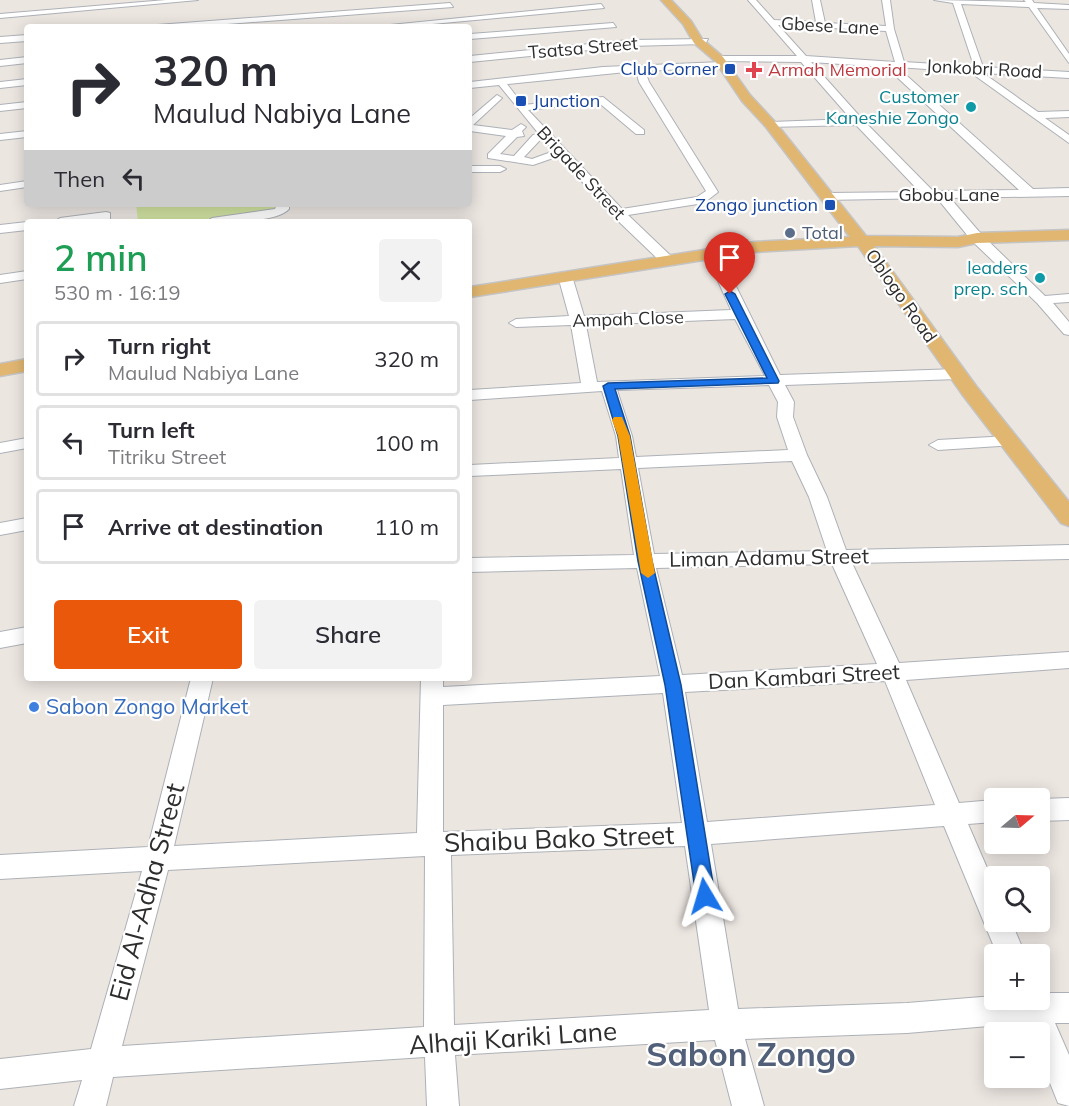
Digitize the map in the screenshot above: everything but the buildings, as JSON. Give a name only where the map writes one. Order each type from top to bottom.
[{"type":"main road","name":"Oblogo Road","points":[[668,0],[721,62],[756,111],[771,124],[784,145],[828,197],[958,374],[1069,518]]},
{"type":"main road","points":[[472,292],[712,252],[862,241],[958,242],[977,238],[1069,235]]},
{"type":"main road","points":[[0,370],[24,366]]},
{"type":"street","points":[[0,16],[158,1],[194,0]]},
{"type":"street","points":[[375,0],[393,24]]},
{"type":"street","points":[[752,0],[859,122],[934,194],[1012,275],[1042,300],[1069,331]]},
{"type":"street","points":[[816,0],[821,25]]},
{"type":"street","points":[[886,0],[894,64],[1030,194]]},
{"type":"street","points":[[938,0],[1030,3],[1069,7]]},
{"type":"street","points":[[956,1],[975,68],[1069,140]]},
{"type":"street","points":[[413,24],[599,3],[613,25],[630,43]]},
{"type":"street","points":[[1030,3],[1069,60]]},
{"type":"street","points":[[195,24],[450,5]]},
{"type":"street","points":[[472,7],[479,17]]},
{"type":"street","points":[[73,10],[75,21]]},
{"type":"street","points":[[209,11],[220,22]]},
{"type":"street","name":"Gbese Lane","points":[[769,22],[890,29]]},
{"type":"street","points":[[472,37],[613,25]]},
{"type":"street","points":[[0,40],[24,38]]},
{"type":"street","name":"Tsatsa Street","points":[[472,59],[630,43],[704,43]]},
{"type":"street","name":"Jonkobri Road","points":[[472,86],[639,68],[805,59],[1069,75]]},
{"type":"street","points":[[0,63],[24,60]]},
{"type":"street","points":[[617,213],[700,200],[707,198],[712,192],[645,82],[639,68]]},
{"type":"street","name":"Brigade Street","points":[[501,81],[543,137],[561,152],[617,213],[667,260]]},
{"type":"street","points":[[0,85],[24,82]]},
{"type":"street","points":[[520,108],[600,99],[640,132]]},
{"type":"street","points":[[472,121],[488,102]]},
{"type":"street","points":[[0,108],[24,105]]},
{"type":"street","points":[[1039,115],[1069,114]]},
{"type":"street","points":[[771,124],[859,122]]},
{"type":"street","points":[[472,128],[517,130],[543,137]]},
{"type":"street","points":[[517,130],[490,155],[515,161],[539,161],[561,152]]},
{"type":"street","points":[[0,137],[24,134]]},
{"type":"street","points":[[515,161],[543,137]]},
{"type":"street","points":[[472,169],[500,169]]},
{"type":"street","points":[[0,188],[24,184]]},
{"type":"street","name":"Gbobu Lane","points":[[828,197],[1069,192]]},
{"type":"street","points":[[232,219],[278,212],[283,207]]},
{"type":"street","points":[[0,230],[24,226]]},
{"type":"street","points":[[712,252],[740,314],[786,402],[785,417],[798,455],[818,497],[838,555],[892,672],[984,891]]},
{"type":"street","points":[[0,279],[24,275]]},
{"type":"street","points":[[565,276],[599,387],[624,436],[645,561],[673,685],[726,1023],[748,1106]]},
{"type":"street","points":[[1042,300],[1069,298]]},
{"type":"street","name":"Ampah Close","points":[[516,323],[740,314]]},
{"type":"street","points":[[472,395],[599,387],[958,374]]},
{"type":"street","points":[[938,445],[1009,441]]},
{"type":"street","points":[[0,448],[24,444]]},
{"type":"street","points":[[472,471],[798,455]]},
{"type":"street","points":[[0,530],[24,525]]},
{"type":"street","name":"Liman Adamu Street","points":[[472,565],[838,555],[1069,552]]},
{"type":"street","points":[[0,640],[24,636]]},
{"type":"street","name":"Dan Kambari Street","points":[[432,688],[673,685],[1069,660]]},
{"type":"street","name":"Eid Al-Adha Street","points":[[90,1106],[100,1063],[158,860],[201,681]]},
{"type":"street","points":[[432,688],[439,1043],[443,1106]]},
{"type":"street","points":[[1050,810],[1069,809]]},
{"type":"street","name":"Shaibu Bako Street","points":[[0,867],[434,844],[697,834],[951,812],[984,811]]},
{"type":"street","name":"Alhaji Kariki Lane","points":[[1050,1005],[1069,1008]]},
{"type":"street","name":"Alhaji Kariki Lane","points":[[0,1074],[100,1063],[726,1023],[923,1018],[984,1010]]},
{"type":"street","points":[[1035,1010],[1069,1092]]},
{"type":"shaded area","name":"Armah Memorial","points":[[765,63],[777,76],[743,78],[733,64]]},
{"type":"green space","points":[[136,207],[278,207],[279,209],[207,219],[138,219]]},
{"type":"slow traffic","points":[[618,420],[624,436],[648,573]]},
{"type":"place","name":"Club Corner","points":[[730,69]]},
{"type":"place","name":"Armah Memorial","points":[[754,70]]},
{"type":"place","name":"Junction","points":[[521,101]]},
{"type":"place","name":"Customer Kaneshie Zongo","points":[[971,107]]},
{"type":"place","name":"Zongo junction","points":[[830,205]]},
{"type":"place","name":"Total","points":[[790,233]]},
{"type":"place","name":"leaders prep. sch","points":[[1040,278]]},
{"type":"place","name":"Sabon Zongo Market","points":[[34,707]]},
{"type":"district","name":"Sabon Zongo","points":[[751,1054]]},
{"type":"route","points":[[705,896],[673,685],[645,561],[624,436],[608,386],[774,381],[730,294]]}]
